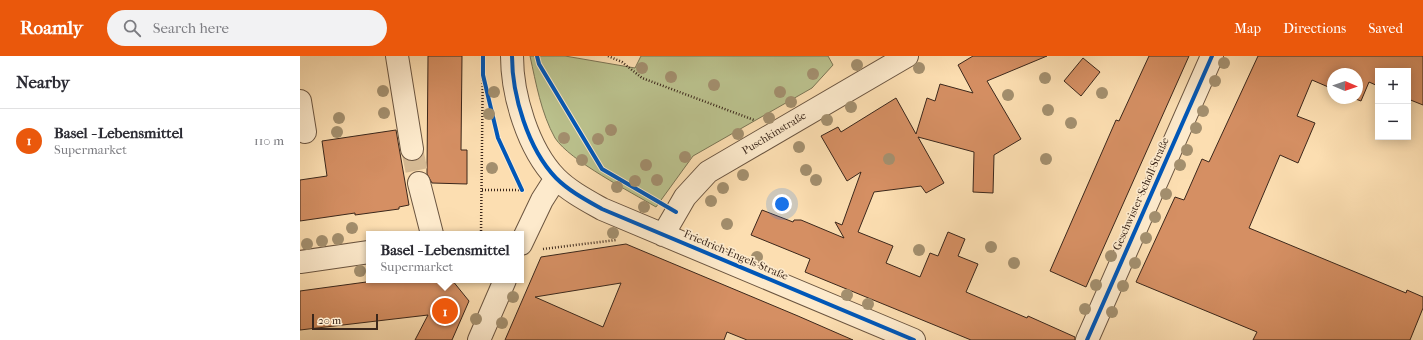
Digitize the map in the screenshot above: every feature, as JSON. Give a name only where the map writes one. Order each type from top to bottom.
[{"type":"street","points":[[396,56],[412,149]]},
{"type":"street","name":"Friedrich-Engels-Straße","points":[[512,56],[515,92],[523,121],[544,162],[556,178],[578,196],[602,209],[914,340]]},
{"type":"street","name":"Puschkinstraße","points":[[664,235],[685,197],[708,172],[779,129],[907,56]]},
{"type":"street","name":"Geschwister-Scholl-Straße","points":[[1087,340],[1212,56]]},
{"type":"street","points":[[300,101],[305,132]]},
{"type":"street","points":[[524,237],[542,200],[556,178]]},
{"type":"street","points":[[419,183],[431,231]]},
{"type":"street","points":[[300,262],[366,252]]},
{"type":"street","points":[[479,340],[504,283]]},
{"type":"path","points":[[481,231],[483,56]]},
{"type":"path","points":[[608,56],[622,62],[642,78],[779,129]]},
{"type":"path","points":[[483,75],[498,138],[522,190]]},
{"type":"path","points":[[482,190],[522,190],[542,200]]},
{"type":"path","points":[[524,244],[543,249],[620,239]]},
{"type":"green space","points":[[530,56],[565,56],[635,68],[641,56],[828,56],[833,65],[812,88],[693,156],[656,207],[587,166],[563,147],[555,138],[546,118]]},
{"type":"building","points":[[428,56],[462,56],[461,150],[467,150],[467,184],[432,183],[427,174]]},
{"type":"building","points":[[973,56],[1047,56],[987,81],[1021,139],[994,155],[993,193],[973,192],[974,152],[918,137],[944,183],[926,193],[921,186],[874,192],[858,232],[893,246],[886,263],[920,277],[930,253],[938,256],[948,232],[965,239],[958,256],[978,264],[966,292],[1027,318],[1028,316],[1075,337],[1075,340],[971,340],[805,272],[810,259],[751,235],[762,210],[793,222],[794,220],[801,220],[844,238],[835,222],[842,225],[861,172],[847,181],[821,136],[838,127],[841,132],[896,98],[916,134],[927,98],[935,101],[940,84],[973,93],[958,65]]},
{"type":"building","points":[[1149,56],[1189,56],[1086,287],[1050,271],[1116,120],[1119,121]]},
{"type":"building","points":[[1258,56],[1423,56],[1423,105],[1411,100],[1411,68],[1375,68],[1375,85],[1369,82],[1363,96],[1363,68],[1327,68],[1327,86],[1312,80],[1297,116],[1315,123],[1298,163],[1280,155],[1249,228],[1406,293],[1407,290],[1423,297],[1423,308],[1410,340],[1253,340],[1257,332],[1136,282],[1175,197],[1184,200],[1202,159],[1209,162]]},
{"type":"building","points":[[1083,58],[1100,72],[1081,96],[1064,81]]},
{"type":"building","points":[[396,130],[409,205],[399,207],[399,209],[355,215],[355,213],[300,221],[300,180],[327,176],[322,141]]},
{"type":"building","points":[[626,244],[853,340],[747,340],[727,332],[724,340],[505,340],[541,257]],"holes":[[[621,283],[603,327],[535,297]]]},
{"type":"building","points":[[366,282],[454,283],[469,301],[452,340],[415,340],[428,315],[300,330],[300,291]]},
{"type":"tunnel","points":[[412,149],[419,183]]},
{"type":"cycle path","points":[[483,56],[483,75],[498,138],[522,190]]},
{"type":"cycle path","points":[[512,56],[515,87],[530,137],[546,166],[561,183],[572,191],[602,209],[914,340]]},
{"type":"cycle path","points":[[537,56],[539,64],[602,169],[676,212]]},
{"type":"cycle path","points":[[1087,340],[1212,56]]},
{"type":"place","name":"Basel - Lebensmittel","points":[[445,311]]}]
